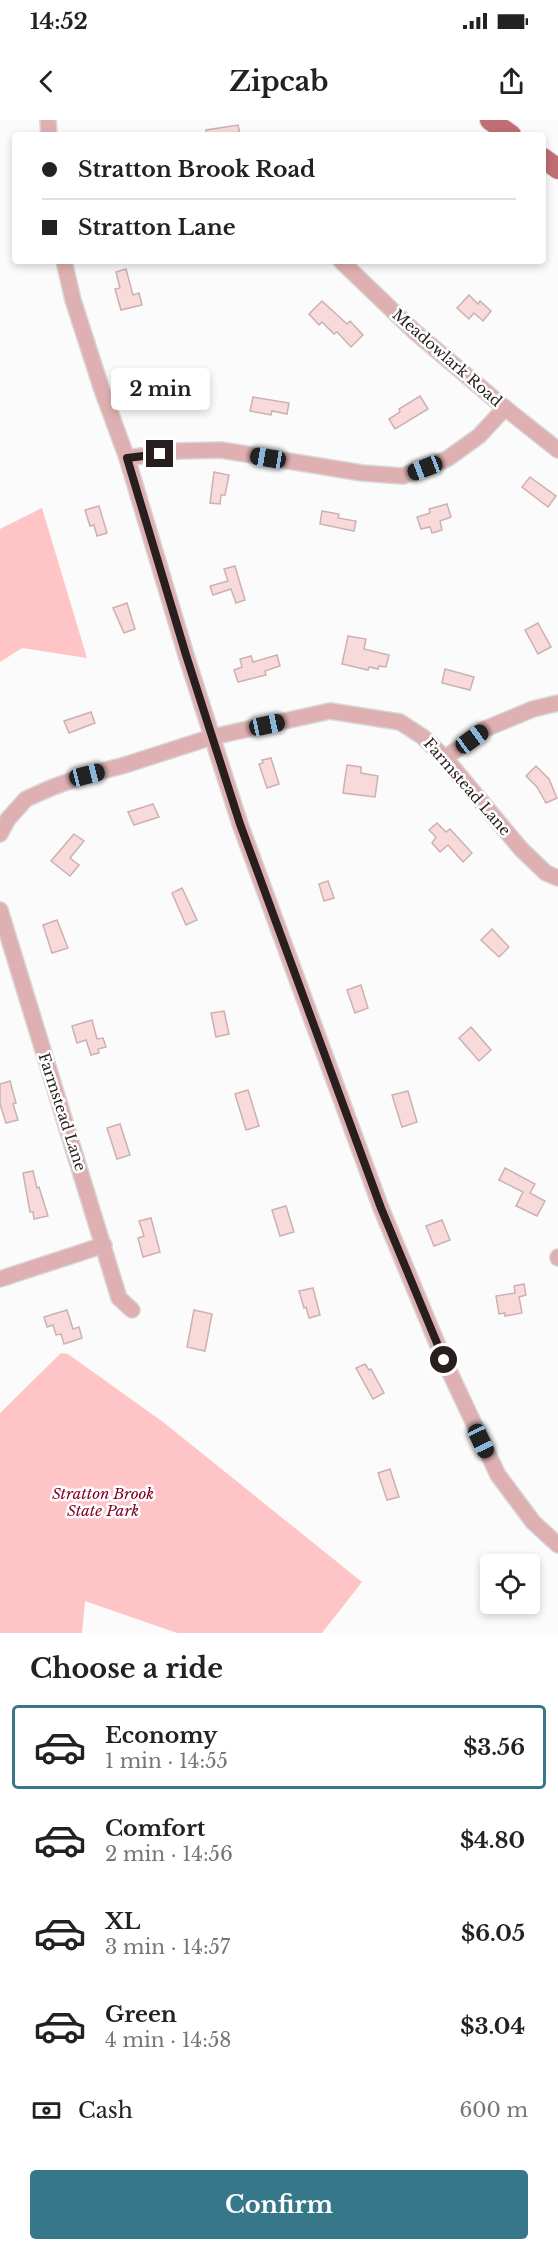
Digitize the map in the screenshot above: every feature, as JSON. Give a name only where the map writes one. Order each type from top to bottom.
[{"type":"main road","points":[[489,120],[507,132]]},
{"type":"street","points":[[65,264],[73,300],[127,458],[240,824],[381,1208],[419,1303],[498,1475],[533,1522],[558,1545]]},
{"type":"street","name":"Meadowlark Road","points":[[344,264],[415,332],[558,450]]},
{"type":"street","points":[[127,458],[178,451],[221,450],[362,473],[403,476],[447,459],[479,436],[505,408]]},
{"type":"street","points":[[445,758],[485,729],[533,709],[558,703]]},
{"type":"street","name":"Farmstead Lane","points":[[0,834],[8,819],[26,799],[87,775],[212,737],[330,711],[400,722],[423,737],[445,758],[521,849],[546,873],[558,878]]},
{"type":"street","name":"Farmstead Lane","points":[[0,910],[119,1298],[132,1310]]},
{"type":"street","points":[[0,1279],[104,1245]]},
{"type":"green space","points":[[42,508],[87,658],[22,648],[0,662],[0,529]]},
{"type":"green space","name":"Stratton Brook State Park","points":[[61,1353],[68,1354],[163,1422],[362,1582],[322,1633],[177,1633],[85,1601],[82,1633],[0,1633],[0,1413]]},
{"type":"building","points":[[238,125],[239,132],[206,132],[206,130]]},
{"type":"building","points":[[126,269],[133,295],[139,293],[142,305],[121,310],[115,289],[120,288],[116,272]]},
{"type":"building","points":[[469,295],[478,304],[480,301],[491,311],[483,321],[474,313],[469,319],[457,308]]},
{"type":"building","points":[[322,301],[347,324],[350,321],[363,335],[351,347],[337,332],[334,334],[322,322],[319,325],[309,314]]},
{"type":"building","points":[[163,370],[174,398],[162,401],[159,391],[156,392],[150,374]]},
{"type":"building","points":[[420,396],[428,409],[395,429],[389,419],[400,412],[399,409]]},
{"type":"building","points":[[253,397],[289,403],[287,414],[272,411],[271,415],[250,411]]},
{"type":"building","points":[[214,472],[229,475],[225,495],[221,495],[220,504],[210,503]]},
{"type":"building","points":[[530,477],[556,496],[548,507],[522,487]]},
{"type":"building","points":[[447,504],[451,517],[440,521],[442,530],[432,533],[430,527],[421,529],[417,517],[430,513],[429,509]]},
{"type":"building","points":[[99,506],[107,533],[97,536],[94,525],[90,526],[85,510]]},
{"type":"building","points":[[322,511],[339,514],[338,518],[356,521],[354,531],[320,524]]},
{"type":"building","points":[[235,566],[245,600],[236,603],[231,589],[213,595],[210,586],[228,581],[224,569]]},
{"type":"building","points":[[127,603],[135,629],[124,633],[113,608]]},
{"type":"building","points":[[538,623],[551,647],[538,654],[525,630]]},
{"type":"building","points":[[348,636],[366,639],[364,649],[389,655],[386,667],[379,666],[378,669],[369,667],[368,670],[342,664]]},
{"type":"building","points":[[277,655],[280,666],[265,671],[266,675],[238,682],[234,670],[242,667],[240,659],[251,656],[253,662]]},
{"type":"building","points":[[445,669],[474,677],[470,690],[442,683]]},
{"type":"building","points":[[91,712],[95,723],[69,733],[64,721]]},
{"type":"building","points":[[271,758],[279,784],[267,788],[259,764],[263,763],[262,760]]},
{"type":"building","points":[[347,765],[361,767],[361,773],[378,776],[375,797],[343,793]]},
{"type":"building","points":[[536,766],[549,779],[557,798],[546,803],[537,787],[526,776]]},
{"type":"building","points":[[153,804],[159,817],[134,825],[128,812]]},
{"type":"building","points":[[437,823],[446,832],[450,829],[472,853],[463,862],[448,845],[440,852],[432,843],[436,837],[429,830]]},
{"type":"building","points":[[74,834],[84,841],[70,858],[79,865],[70,876],[51,861]]},
{"type":"building","points":[[328,881],[334,898],[324,901],[319,884]]},
{"type":"building","points":[[182,888],[197,920],[186,925],[172,893]]},
{"type":"building","points":[[57,920],[68,948],[52,953],[43,925]]},
{"type":"building","points":[[492,929],[509,947],[499,957],[481,940]]},
{"type":"building","points":[[361,985],[368,1008],[355,1013],[347,990]]},
{"type":"building","points":[[224,1011],[229,1034],[216,1037],[211,1013]]},
{"type":"building","points":[[92,1020],[97,1039],[103,1038],[106,1047],[98,1049],[99,1053],[91,1055],[86,1040],[77,1043],[72,1026]]},
{"type":"building","points":[[471,1027],[491,1050],[479,1061],[459,1038]]},
{"type":"building","points":[[10,1081],[18,1120],[6,1123],[0,1104],[0,1084]]},
{"type":"building","points":[[248,1090],[259,1126],[246,1130],[235,1094]]},
{"type":"building","points":[[408,1091],[417,1122],[402,1127],[392,1095]]},
{"type":"building","points":[[120,1124],[130,1155],[117,1159],[107,1128]]},
{"type":"building","points":[[505,1168],[535,1184],[530,1193],[545,1201],[537,1216],[516,1206],[523,1192],[499,1180]]},
{"type":"building","points":[[33,1171],[48,1216],[34,1219],[33,1212],[30,1212],[23,1173]]},
{"type":"building","points":[[286,1206],[294,1232],[280,1236],[272,1210]]},
{"type":"building","points":[[151,1218],[160,1252],[143,1257],[138,1238],[144,1236],[139,1221]]},
{"type":"building","points":[[442,1220],[450,1240],[434,1246],[426,1226]]},
{"type":"building","points":[[524,1284],[526,1295],[519,1297],[522,1313],[505,1316],[505,1313],[499,1314],[496,1296],[515,1293],[514,1286]]},
{"type":"building","points":[[313,1288],[320,1315],[309,1318],[299,1291]]},
{"type":"building","points":[[67,1310],[73,1329],[79,1327],[82,1338],[64,1344],[61,1334],[56,1335],[53,1325],[47,1327],[44,1317]]},
{"type":"building","points":[[194,1310],[212,1314],[205,1351],[187,1347]]},
{"type":"building","points":[[365,1364],[369,1370],[371,1369],[384,1393],[373,1399],[356,1368]]},
{"type":"building","points":[[390,1469],[399,1497],[387,1500],[378,1473]]},
{"type":"route","points":[[160,454],[127,458],[192,675],[240,824],[346,1115],[415,1293],[444,1360]]}]
